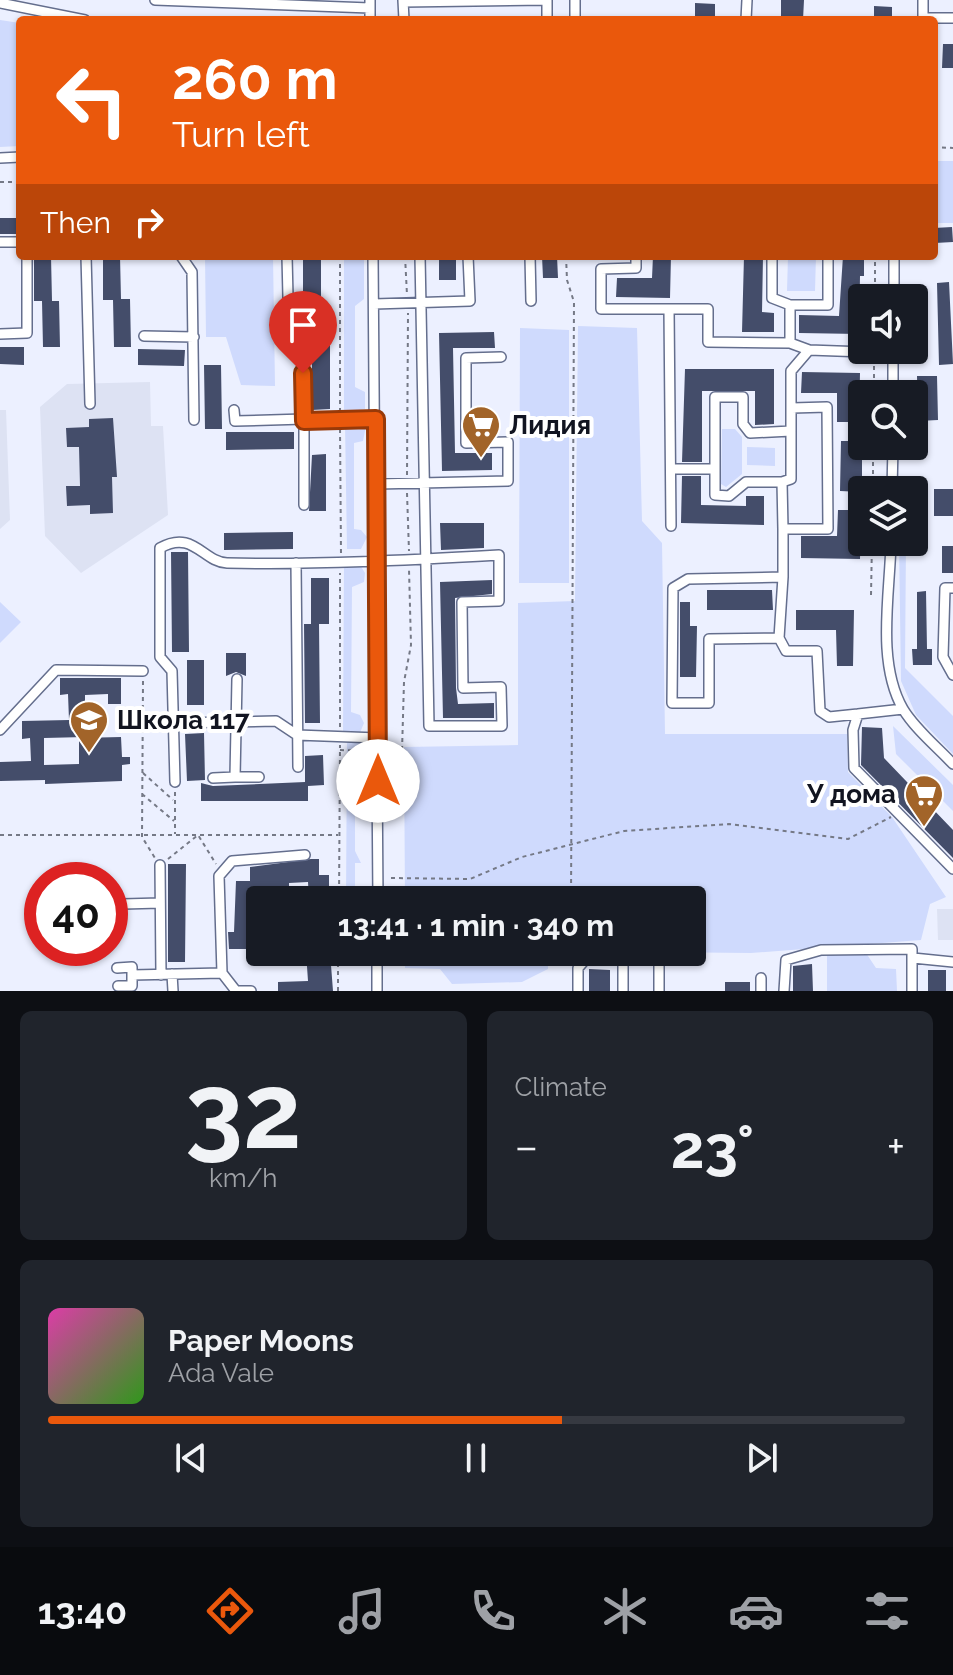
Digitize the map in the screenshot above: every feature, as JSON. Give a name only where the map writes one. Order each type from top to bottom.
[{"type":"street","points":[[155,0],[370,4]]},
{"type":"street","points":[[403,1],[547,0]]},
{"type":"street","points":[[0,3],[65,16]]},
{"type":"street","points":[[0,334],[27,333],[27,260]]},
{"type":"street","points":[[86,260],[90,404]]},
{"type":"street","points":[[184,260],[192,272],[194,420]]},
{"type":"street","points":[[287,260],[289,339],[303,350],[304,505]]},
{"type":"street","points":[[373,260],[378,559],[378,886]]},
{"type":"street","points":[[175,782],[172,671],[160,657],[160,548],[193,543],[221,563],[296,563],[341,560],[426,559],[499,555],[499,601],[462,602],[463,688],[501,687],[502,726],[429,726],[426,559],[425,482],[420,260]]},
{"type":"street","points":[[374,304],[470,301],[468,260]]},
{"type":"street","points":[[530,260],[531,301]]},
{"type":"street","points":[[636,260],[636,268],[601,269],[601,309],[708,309],[708,342],[790,343],[809,350],[848,351]]},
{"type":"street","points":[[772,260],[772,298],[790,305],[828,305],[828,260]]},
{"type":"street","points":[[894,260],[894,284]]},
{"type":"street","points":[[790,305],[790,343]]},
{"type":"street","points":[[669,309],[671,526]]},
{"type":"street","points":[[144,336],[194,337]]},
{"type":"street","points":[[791,431],[750,433],[743,424],[743,397],[715,397],[715,495],[729,496],[746,482],[791,479],[792,408],[791,371],[809,350]]},
{"type":"street","points":[[377,484],[508,481],[508,442],[466,443],[466,358],[501,357]]},
{"type":"street","points":[[783,529],[828,529],[827,407],[792,408]]},
{"type":"street","points":[[234,410],[235,421],[376,419]]},
{"type":"street","points":[[671,469],[713,469]]},
{"type":"street","points":[[782,482],[783,577],[779,638],[786,651],[817,651],[820,711],[829,717],[903,709]]},
{"type":"street","points":[[891,556],[888,661],[903,709],[953,764]]},
{"type":"street","points":[[296,563],[298,767]]},
{"type":"street","points":[[779,638],[709,639],[709,703],[672,703],[673,588],[688,579],[783,577]]},
{"type":"street","points":[[953,588],[945,588],[948,658],[953,675]]},
{"type":"street","points":[[0,730],[56,670],[143,671]]},
{"type":"street","points":[[235,777],[237,679]]},
{"type":"street","points":[[858,714],[853,730],[854,768],[953,869]]},
{"type":"street","points":[[174,722],[276,721],[297,735],[378,738]]},
{"type":"street","points":[[213,778],[259,777]]},
{"type":"street","points":[[251,991],[236,991],[222,973],[219,876],[232,861],[305,855]]},
{"type":"street","points":[[160,865],[161,975]]},
{"type":"street","points":[[128,904],[160,903]]},
{"type":"street","points":[[784,991],[786,960],[821,950],[912,949],[912,991]]},
{"type":"street","points":[[913,958],[953,962]]},
{"type":"street","points":[[377,966],[377,991]]},
{"type":"street","points":[[578,991],[580,966]]},
{"type":"street","points":[[623,966],[623,991]]},
{"type":"street","points":[[659,966],[659,991]]},
{"type":"street","points":[[117,968],[132,967],[132,986],[118,986]]},
{"type":"street","points":[[132,975],[222,973]]},
{"type":"street","points":[[172,974],[173,991]]},
{"type":"street","points":[[761,978],[761,991]]},
{"type":"path","points":[[339,886],[340,260]]},
{"type":"path","points":[[340,750],[402,751],[404,682],[411,645],[405,260]]},
{"type":"path","points":[[566,260],[567,280],[574,302],[571,886]]},
{"type":"path","points":[[875,260],[875,284]]},
{"type":"path","points":[[871,595],[872,556]]},
{"type":"path","points":[[143,671],[142,835],[160,865],[198,835]]},
{"type":"path","points":[[142,722],[174,722]]},
{"type":"path","points":[[142,772],[175,802]]},
{"type":"path","points":[[175,782],[175,835]]},
{"type":"path","points":[[142,793],[175,822]]},
{"type":"path","points":[[391,878],[470,879],[522,857],[624,831],[729,824],[848,839],[892,817]]},
{"type":"path","points":[[0,835],[339,835]]},
{"type":"path","points":[[198,835],[215,860],[219,876]]},
{"type":"path","points":[[338,966],[338,991]]},
{"type":"shaded area","points":[[0,20],[16,22],[16,146],[0,147]]},
{"type":"shaded area","points":[[938,161],[953,161],[953,223],[938,223]]},
{"type":"shaded area","points":[[205,260],[273,260],[275,386],[241,385],[226,337],[206,337]]},
{"type":"shaded area","points":[[344,260],[364,260],[364,299],[355,306],[355,387],[365,392],[365,409],[344,413]]},
{"type":"shaded area","points":[[788,260],[816,260],[815,291],[787,291]]},
{"type":"shaded area","points":[[578,326],[637,328],[642,521],[662,543],[665,734],[847,734],[848,772],[892,817],[946,897],[930,904],[921,940],[751,953],[706,953],[706,886],[405,886],[404,747],[518,745],[518,603],[575,601]]},
{"type":"shaded area","points":[[520,328],[569,330],[569,583],[519,583]]},
{"type":"shaded area","points":[[150,382],[151,426],[163,426],[168,515],[81,573],[45,536],[40,407],[67,384]]},
{"type":"shaded area","points":[[0,410],[6,410],[10,520],[0,529]]},
{"type":"shaded area","points":[[345,422],[362,422],[366,426],[363,441],[354,443],[354,529],[361,530],[367,537],[361,549],[347,549]]},
{"type":"shaded area","points":[[722,429],[735,429],[742,437],[742,474],[726,487],[721,484]]},
{"type":"shaded area","points":[[747,447],[775,448],[775,466],[747,465]]},
{"type":"shaded area","points":[[899,556],[906,556],[905,668],[953,716],[953,754],[916,715],[901,681]]},
{"type":"shaded area","points":[[344,563],[360,565],[365,573],[364,582],[352,587],[351,712],[360,715],[364,723],[359,735],[343,737]]},
{"type":"shaded area","points":[[0,602],[21,622],[0,643]]},
{"type":"shaded area","points":[[893,726],[953,785],[953,811],[896,754]]},
{"type":"shaded area","points":[[347,740],[362,741],[367,746],[365,753],[355,757],[355,851],[361,863],[355,863],[355,886],[346,886]]},
{"type":"shaded area","points":[[937,909],[953,909],[953,940],[938,940]]},
{"type":"shaded area","points":[[866,953],[876,968],[896,969],[897,991],[827,991],[827,954]]},
{"type":"shaded area","points":[[548,966],[548,969],[522,982],[452,984],[440,969],[405,968]]},
{"type":"building","points":[[781,0],[804,0],[803,16],[781,16]]},
{"type":"building","points":[[695,3],[715,4],[715,16],[695,16]]},
{"type":"building","points":[[874,6],[892,7],[892,16],[874,16]]},
{"type":"building","points":[[943,44],[953,44],[953,68],[942,68]]},
{"type":"building","points":[[0,218],[16,218],[16,234],[0,234]]},
{"type":"building","points":[[952,227],[953,242],[938,243],[938,228]]},
{"type":"building","points":[[34,260],[51,260],[52,301],[59,301],[60,347],[43,347],[42,301],[34,301]]},
{"type":"building","points":[[103,260],[120,260],[121,299],[130,299],[131,347],[114,347],[113,300],[103,300]]},
{"type":"building","points":[[303,260],[321,260],[321,343],[330,343],[330,409],[312,410],[312,343],[303,340]]},
{"type":"building","points":[[439,260],[456,260],[456,280],[439,280]]},
{"type":"building","points":[[542,260],[557,260],[558,278],[543,278]]},
{"type":"building","points":[[653,260],[671,260],[670,298],[616,297],[617,278],[652,278]]},
{"type":"building","points":[[744,260],[763,260],[762,312],[774,313],[774,332],[742,332]]},
{"type":"building","points":[[843,260],[864,260],[864,276],[860,276],[860,284],[848,284],[848,334],[799,333],[799,315],[839,316]]},
{"type":"building","points":[[949,282],[953,364],[939,365],[937,283]]},
{"type":"building","points":[[494,332],[495,348],[453,348],[455,453],[492,453],[492,470],[442,471],[439,333]]},
{"type":"building","points":[[0,347],[24,347],[24,365],[0,364]]},
{"type":"building","points":[[138,349],[185,350],[184,366],[138,365]]},
{"type":"building","points":[[204,365],[221,365],[222,429],[205,429]]},
{"type":"building","points":[[685,369],[774,369],[774,424],[755,425],[755,391],[702,391],[702,462],[682,462]]},
{"type":"building","points":[[802,372],[860,373],[860,380],[848,380],[848,422],[837,422],[837,393],[801,393]]},
{"type":"building","points":[[917,376],[937,376],[938,420],[928,420],[928,380],[917,380]]},
{"type":"building","points":[[113,418],[117,477],[112,477],[113,513],[90,514],[90,505],[67,506],[66,486],[80,486],[79,447],[67,447],[66,428],[89,427],[89,419]]},
{"type":"building","points":[[226,432],[294,432],[294,449],[226,450]]},
{"type":"building","points":[[841,441],[848,441],[848,460],[862,460],[862,476],[848,476],[848,491],[840,491]]},
{"type":"building","points":[[326,454],[326,511],[309,511],[312,455]]},
{"type":"building","points":[[682,476],[701,476],[701,505],[746,506],[746,496],[764,496],[764,525],[681,523]]},
{"type":"building","points":[[934,489],[953,489],[953,516],[934,516]]},
{"type":"building","points":[[838,510],[848,510],[848,556],[860,556],[860,559],[801,558],[801,536],[837,536]]},
{"type":"building","points":[[440,523],[484,523],[484,548],[441,550]]},
{"type":"building","points":[[293,532],[293,549],[224,550],[224,533]]},
{"type":"building","points":[[942,546],[953,546],[953,573],[942,573]]},
{"type":"building","points":[[171,552],[188,552],[189,652],[172,652]]},
{"type":"building","points":[[311,578],[329,578],[329,624],[319,624],[320,723],[305,723],[304,624],[311,624]]},
{"type":"building","points":[[492,580],[492,594],[455,598],[456,688],[458,704],[494,703],[494,718],[443,718],[440,582]]},
{"type":"building","points":[[707,590],[772,590],[773,610],[707,610]]},
{"type":"building","points":[[926,591],[927,649],[932,649],[932,665],[913,665],[912,649],[917,649],[917,592]]},
{"type":"building","points":[[680,602],[690,602],[690,626],[697,626],[696,677],[680,677]]},
{"type":"building","points":[[796,610],[854,610],[853,666],[837,666],[836,630],[796,630]]},
{"type":"building","points":[[226,653],[246,653],[246,676],[236,672],[226,676]]},
{"type":"building","points":[[187,660],[204,660],[204,705],[187,705]]},
{"type":"building","points":[[60,678],[121,678],[121,704],[108,704],[108,694],[85,695],[85,737],[44,738],[44,765],[79,764],[79,738],[121,737],[122,757],[130,757],[130,764],[122,765],[122,781],[45,784],[45,780],[0,781],[0,762],[31,761],[30,738],[22,739],[22,721],[69,720],[68,694],[60,695]]},
{"type":"building","points":[[862,727],[882,728],[884,758],[953,830],[953,858],[861,765]]},
{"type":"building","points":[[204,733],[205,780],[187,781],[185,734]]},
{"type":"building","points":[[323,755],[324,785],[308,786],[308,801],[201,801],[201,783],[213,786],[305,782],[305,756]]},
{"type":"building","points":[[319,859],[319,875],[329,875],[329,886],[308,886],[308,882],[289,883],[289,886],[246,886],[246,949],[229,949],[228,932],[234,932],[236,881],[250,881],[250,867]]},
{"type":"building","points":[[168,864],[186,864],[185,962],[168,962]]},
{"type":"building","points":[[812,964],[813,991],[793,991],[793,966]]},
{"type":"building","points":[[307,966],[331,966],[333,991],[278,991],[278,982],[308,981]]},
{"type":"building","points":[[589,969],[610,970],[610,991],[589,991]]},
{"type":"building","points":[[928,970],[946,970],[946,991],[928,991]]},
{"type":"building","points":[[725,982],[750,982],[750,991],[725,991]]},
{"type":"place","name":"Лидия","points":[[481,459]]},
{"type":"place","name":"Школа 117","points":[[89,754]]},
{"type":"place","name":"У дома","points":[[924,828]]},
{"type":"route","points":[[303,373],[304,421],[376,419],[378,781]]}]
